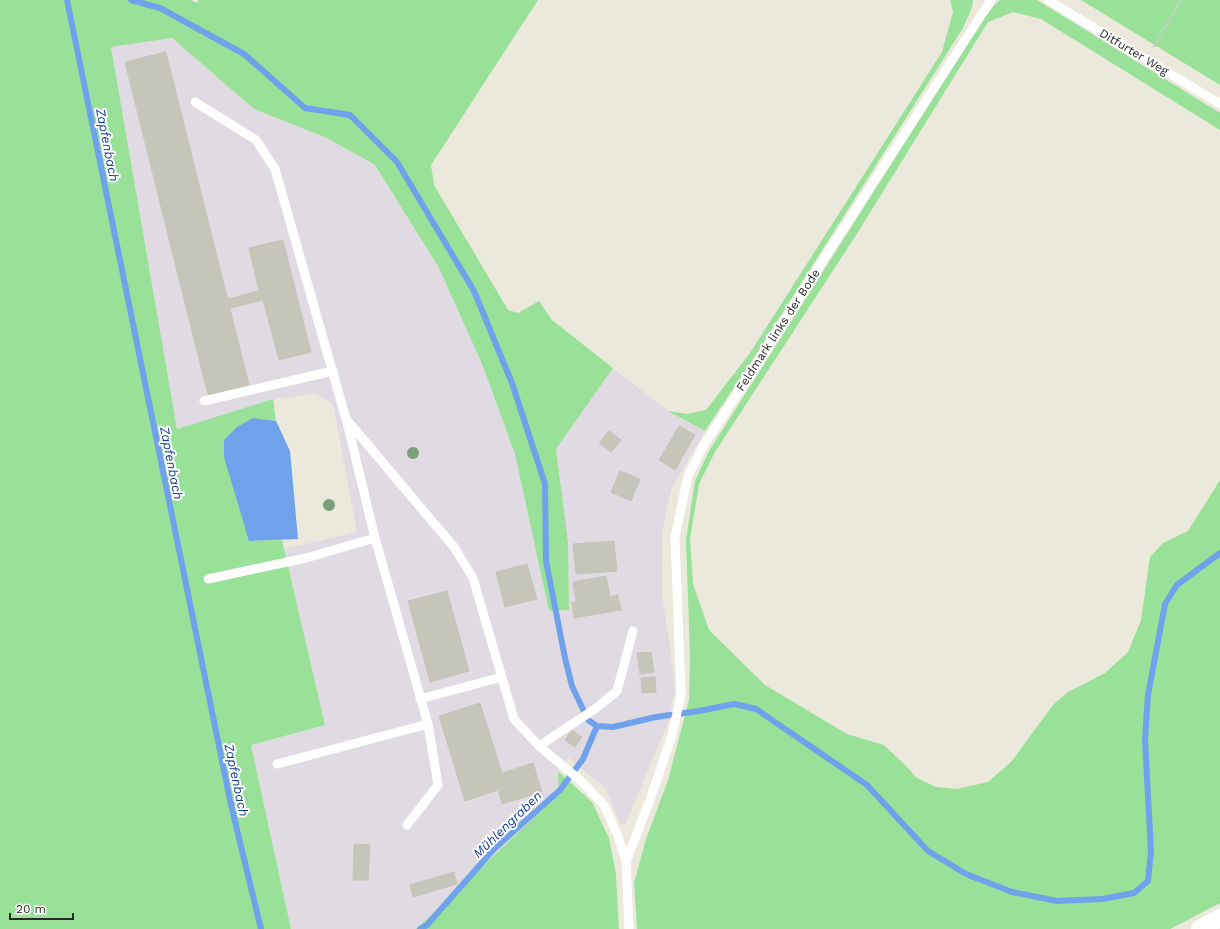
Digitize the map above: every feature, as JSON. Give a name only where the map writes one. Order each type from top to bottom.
[{"type":"street","points":[[1200,929],[1220,918]]},
{"type":"lane","name":"Feldmark links der Bode","points":[[626,861],[650,800],[675,725],[681,695],[675,538],[688,476],[704,445],[992,0]]},
{"type":"lane","name":"Ditfurter Weg","points":[[1048,0],[1220,104]]},
{"type":"lane","points":[[195,102],[256,140],[275,169],[333,371],[375,538],[428,724],[438,785],[407,825]]},
{"type":"lane","points":[[204,401],[333,371]]},
{"type":"lane","points":[[346,419],[454,547],[474,578],[514,719],[539,746],[581,781],[604,805],[618,836],[626,861],[630,929]]},
{"type":"lane","points":[[208,579],[306,558],[375,538]]},
{"type":"lane","points":[[539,746],[595,709],[617,691],[633,631]]},
{"type":"lane","points":[[420,699],[502,676]]},
{"type":"lane","points":[[277,764],[428,724]]},
{"type":"path","points":[[1147,60],[1181,0]]},
{"type":"shaded area","points":[[172,38],[254,109],[327,138],[375,165],[439,268],[482,364],[515,454],[549,611],[569,610],[568,542],[556,449],[613,368],[668,411],[705,431],[671,490],[662,534],[662,596],[675,689],[668,723],[625,825],[620,823],[605,788],[569,758],[558,771],[559,794],[416,929],[291,929],[251,745],[325,725],[284,549],[357,532],[333,404],[316,394],[273,399],[177,429],[111,47]]},
{"type":"green space","points":[[0,0],[191,0],[197,3],[199,0],[538,0],[431,165],[434,185],[508,310],[518,313],[539,301],[552,320],[613,368],[556,449],[568,542],[569,610],[549,611],[515,454],[482,364],[439,268],[375,165],[327,138],[254,109],[172,38],[111,47],[177,429],[273,399],[276,421],[253,418],[249,541],[282,540],[325,725],[251,745],[291,929],[0,929]]},
{"type":"green space","points":[[950,0],[973,0],[972,7],[963,28],[755,356],[705,431],[668,411],[687,414],[706,410],[750,353],[942,52],[953,12]]},
{"type":"green space","points":[[1000,0],[1037,0],[1220,113],[1220,130],[1041,19],[1013,12],[988,22],[858,232],[715,452],[699,484],[690,539],[693,584],[709,630],[765,685],[847,734],[884,745],[917,778],[936,787],[957,789],[988,782],[1011,762],[1053,705],[1068,692],[1105,673],[1128,652],[1141,620],[1150,557],[1163,543],[1188,531],[1220,480],[1220,903],[1170,929],[637,929],[634,883],[646,839],[668,780],[689,700],[690,658],[686,540],[695,481],[709,451],[984,18]]},
{"type":"green space","points":[[1081,0],[1220,0],[1220,85]]},
{"type":"green space","points":[[558,771],[592,802],[609,838],[616,874],[619,929],[416,929],[559,794]]},
{"type":"water","points":[[253,418],[276,421],[290,451],[298,539],[249,541],[224,457],[224,440],[237,427]]},
{"type":"building","points":[[166,52],[249,385],[208,395],[125,62]]},
{"type":"building","points":[[283,240],[311,352],[279,360],[263,300],[230,308],[228,299],[259,291],[249,248]]},
{"type":"building","points":[[679,426],[695,435],[675,470],[659,460]]},
{"type":"building","points":[[609,431],[621,440],[611,452],[599,443]]},
{"type":"building","points":[[620,471],[640,479],[631,501],[611,492]]},
{"type":"building","points":[[614,541],[617,571],[576,574],[573,544]]},
{"type":"building","points":[[527,564],[537,599],[505,607],[496,572]]},
{"type":"building","points":[[606,576],[610,597],[618,595],[621,610],[574,618],[572,602],[576,602],[573,582]]},
{"type":"building","points":[[447,591],[469,671],[430,682],[408,601]]},
{"type":"building","points":[[651,652],[654,672],[640,674],[637,653]]},
{"type":"building","points":[[655,677],[656,692],[642,693],[641,678]]},
{"type":"building","points":[[480,703],[502,773],[533,763],[542,792],[502,804],[498,790],[465,801],[439,716]]},
{"type":"building","points":[[572,730],[582,737],[575,747],[565,740]]},
{"type":"building","points":[[354,844],[370,845],[368,880],[353,880]]},
{"type":"building","points":[[454,872],[457,884],[413,897],[410,885]]},
{"type":"waterway","name":"Zapfenbach","points":[[67,0],[231,805],[261,929]]},
{"type":"waterway","points":[[131,0],[160,8],[244,54],[305,108],[350,115],[397,162],[474,291],[512,383],[545,484],[546,561],[565,658],[572,686],[588,720],[597,726],[613,727],[656,717],[734,704],[756,709],[867,785],[928,851],[966,874],[1012,892],[1057,901],[1102,899],[1134,893],[1148,881],[1151,851],[1145,740],[1148,695],[1165,604],[1177,585],[1220,553]]},
{"type":"waterway","name":"Mühlengraben","points":[[420,929],[427,925],[494,849],[560,790],[583,759],[597,726]]}]
